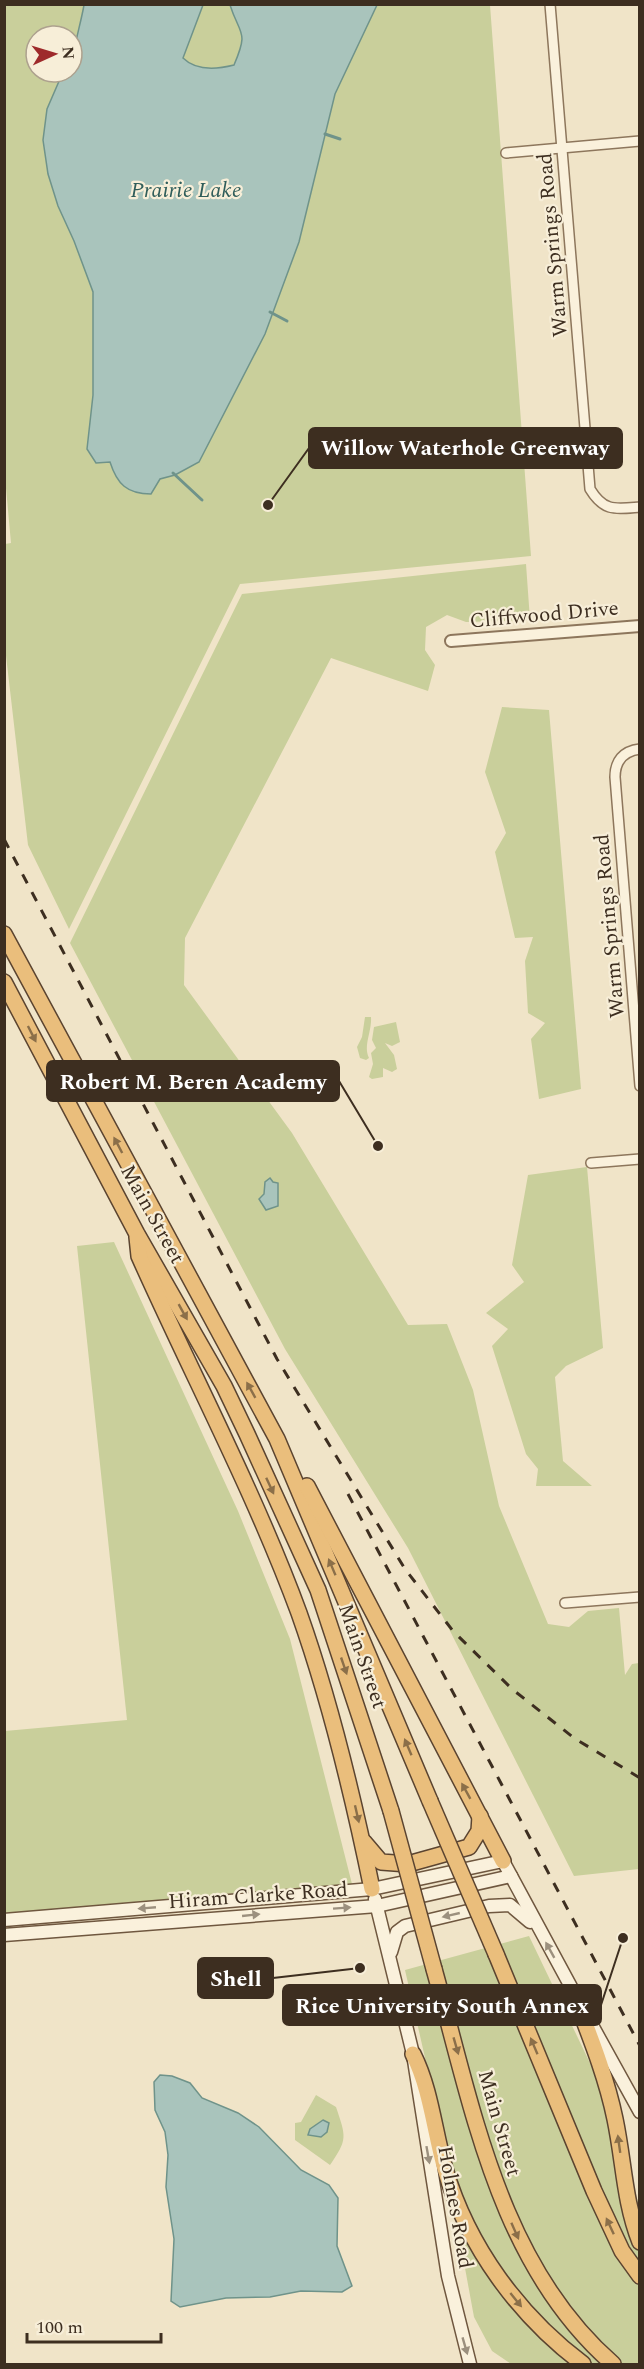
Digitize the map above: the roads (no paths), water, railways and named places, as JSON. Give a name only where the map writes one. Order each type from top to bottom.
[{"type":"highway","name":"Main Street","points":[[4,934],[265,1416],[496,1954],[594,2191],[622,2251],[639,2276]]},
{"type":"highway","name":"Main Street","points":[[4,982],[137,1234],[224,1386],[318,1590],[391,1811],[500,2198],[523,2249],[551,2295],[569,2319],[613,2364]]},
{"type":"highway","points":[[137,1234],[139,1256],[267,1533],[298,1612],[339,1745],[372,1889]]},
{"type":"highway","points":[[265,1416],[302,1476],[503,1861]]},
{"type":"highway","points":[[362,1839],[381,1862],[408,1864],[470,1847],[479,1831],[480,1816]]},
{"type":"highway","points":[[573,1992],[607,2084],[615,2121],[625,2193],[639,2242]]},
{"type":"highway","points":[[413,2054],[425,2081],[446,2172],[482,2252],[529,2316],[584,2364]]},
{"type":"main road","points":[[503,1861],[639,2112]]},
{"type":"main road","name":"Hiram Clarke Road","points":[[4,1920],[372,1889],[503,1861]]},
{"type":"main road","name":"Hiram Clarke Road","points":[[4,1935],[377,1906],[511,1876]]},
{"type":"main road","points":[[372,1889],[393,1969]]},
{"type":"main road","points":[[224,1901],[225,1917]]},
{"type":"main road","points":[[393,1969],[390,1948],[397,1932],[405,1926],[504,1904],[516,1908],[540,1931]]},
{"type":"main road","points":[[81,1913],[82,1928]]},
{"type":"main road","name":"Holmes Road","points":[[393,1969],[413,2054],[448,2276],[470,2364]]},
{"type":"street","name":"Warm Springs Road","points":[[550,4],[590,489],[597,501],[606,508],[639,507]]},
{"type":"street","points":[[506,153],[639,141]]},
{"type":"street","name":"Cliffwood Drive","points":[[451,641],[639,626]]},
{"type":"street","name":"Warm Springs Road","points":[[639,749],[628,752],[616,763],[615,777],[639,1086]]},
{"type":"street","points":[[591,1163],[639,1159]]},
{"type":"street","points":[[565,1603],[639,1597]]},
{"type":"water","name":"Prairie Lake","points":[[84,5],[203,5],[183,58],[194,65],[214,68],[234,65],[241,45],[241,34],[230,5],[377,5],[335,94],[299,242],[265,334],[199,462],[175,475],[160,479],[151,494],[129,490],[120,482],[110,462],[96,463],[87,449],[93,395],[93,292],[58,206],[48,174],[43,140],[47,109],[58,84],[84,84],[84,24],[80,24]]},
{"type":"water","points":[[270,1178],[273,1182],[278,1183],[278,1206],[266,1210],[259,1199],[264,1194],[265,1182]]},
{"type":"water","points":[[160,2075],[172,2076],[190,2083],[202,2098],[238,2113],[259,2127],[301,2170],[329,2185],[338,2198],[337,2246],[352,2286],[342,2292],[301,2291],[270,2297],[226,2298],[180,2307],[171,2301],[174,2239],[166,2187],[168,2155],[165,2132],[155,2110],[154,2082]]},
{"type":"water","points":[[323,2120],[329,2123],[327,2132],[321,2137],[308,2135],[310,2129]]},
{"type":"waterway","points":[[325,134],[340,139]]},
{"type":"waterway","points":[[270,312],[287,321]]},
{"type":"waterway","points":[[173,473],[202,500]]},
{"type":"railway","points":[[4,839],[277,1359],[405,1569],[453,1631],[512,1689],[574,1738],[640,1778]]},
{"type":"railway","points":[[348,1494],[640,2046]]},
{"type":"place","name":"Willow Waterhole Greenway","points":[[268,505]]},
{"type":"place","name":"Robert M. Beren Academy","points":[[378,1146]]},
{"type":"place","name":"Rice University South Annex","points":[[623,1938]]},
{"type":"place","name":"Shell","points":[[360,1968]]}]
